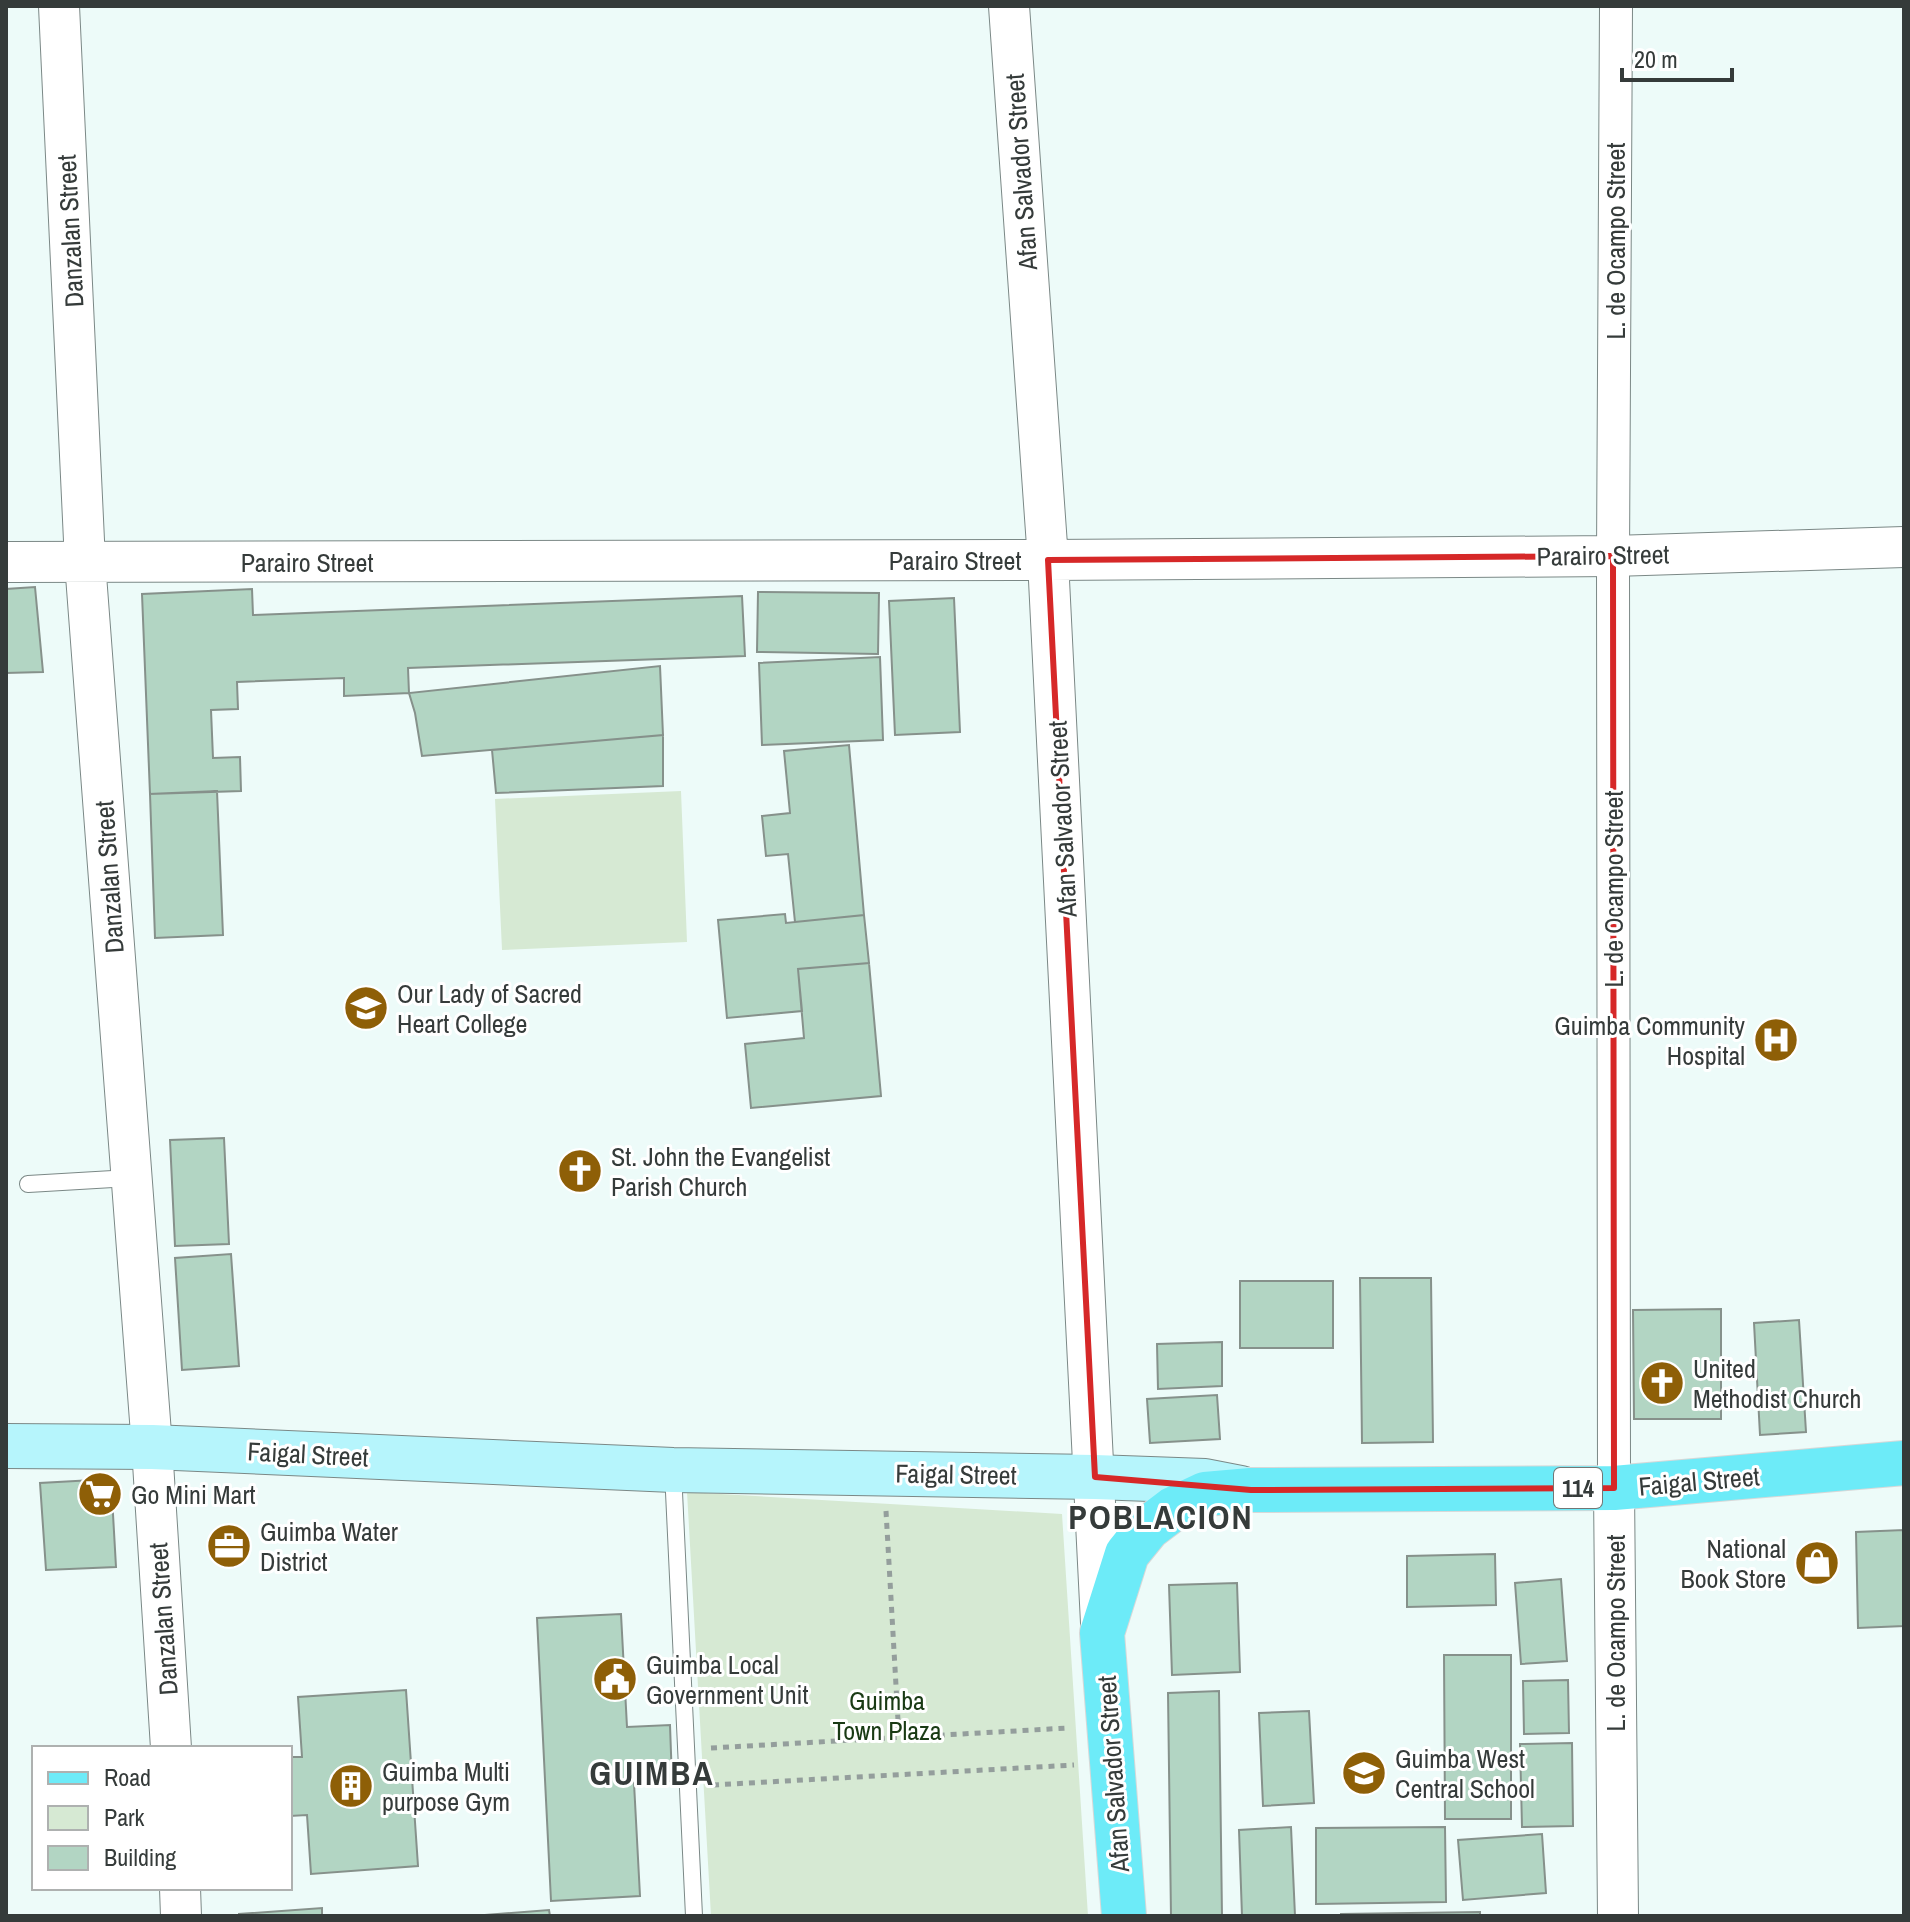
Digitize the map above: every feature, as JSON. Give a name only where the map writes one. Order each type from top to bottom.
[{"type":"main road","name":"Faigal Street","points":[[6,1446],[152,1447],[673,1470],[1095,1477],[1205,1481],[1251,1490],[1614,1488],[1904,1463]]},
{"type":"main road","name":"Afan Salvador Street","points":[[1124,1916],[1102,1633],[1127,1554],[1148,1528],[1173,1509],[1205,1494],[1251,1490]]},
{"type":"street","name":"Danzalan Street","points":[[59,6],[85,562],[152,1447],[171,1746]]},
{"type":"street","name":"Afan Salvador Street","points":[[1009,6],[1048,560],[1102,1633]]},
{"type":"street","name":"L. de Ocampo Street","points":[[1616,6],[1613,556],[1614,1488],[1618,1916]]},
{"type":"street","name":"Parairo Street","points":[[6,562],[1613,556],[1904,547]]},
{"type":"street","points":[[180,1890],[181,1916]]},
{"type":"lane","points":[[28,1184],[132,1178]]},
{"type":"lane","points":[[673,1470],[694,1916]]},
{"type":"path","points":[[883,1473],[899,1738]]},
{"type":"path","points":[[686,1749],[899,1738],[1110,1744]]},
{"type":"path","points":[[688,1786],[1110,1744]]},
{"type":"highlighted area","points":[[1613,556],[1614,1488],[1251,1490],[1095,1477],[1048,560]]},
{"type":"green space","points":[[681,791],[687,942],[502,950],[495,799]]},
{"type":"green space","name":"Guimba Town Plaza","points":[[687,1492],[1062,1514],[1088,1916],[711,1916]]},
{"type":"building","points":[[35,587],[43,672],[6,673],[6,589]]},
{"type":"building","points":[[252,589],[253,615],[742,596],[745,656],[408,668],[409,693],[344,696],[344,678],[237,682],[238,709],[211,710],[213,758],[240,757],[241,791],[150,794],[142,594]]},
{"type":"building","points":[[758,592],[879,593],[878,654],[757,652]]},
{"type":"building","points":[[954,598],[960,732],[895,735],[889,601]]},
{"type":"building","points":[[880,657],[883,740],[762,745],[759,663]]},
{"type":"building","points":[[660,666],[663,735],[422,756],[409,693]]},
{"type":"building","points":[[663,735],[663,786],[496,793],[492,750]]},
{"type":"building","points":[[849,745],[864,915],[795,922],[788,854],[766,856],[762,816],[790,813],[784,751]]},
{"type":"building","points":[[217,791],[223,935],[155,938],[150,794]]},
{"type":"building","points":[[785,914],[786,923],[864,915],[869,963],[798,969],[802,1011],[727,1018],[718,920]]},
{"type":"building","points":[[869,963],[881,1096],[751,1108],[745,1044],[804,1038],[798,969]]},
{"type":"building","points":[[224,1138],[229,1244],[175,1246],[170,1140]]},
{"type":"building","points":[[231,1254],[239,1366],[182,1370],[175,1258]]},
{"type":"building","points":[[1360,1278],[1431,1278],[1433,1442],[1362,1443]]},
{"type":"building","points":[[1240,1281],[1333,1281],[1333,1348],[1240,1348]]},
{"type":"building","points":[[1721,1309],[1721,1419],[1634,1419],[1633,1310]]},
{"type":"building","points":[[1799,1320],[1806,1432],[1760,1435],[1754,1323]]},
{"type":"building","points":[[1222,1342],[1222,1386],[1158,1389],[1157,1344]]},
{"type":"building","points":[[1217,1395],[1220,1439],[1150,1443],[1147,1399]]},
{"type":"building","points":[[111,1479],[116,1567],[46,1570],[40,1483]]},
{"type":"building","points":[[1904,1530],[1904,1626],[1858,1628],[1856,1532]]},
{"type":"building","points":[[1495,1554],[1496,1605],[1407,1607],[1407,1556]]},
{"type":"building","points":[[1561,1579],[1567,1661],[1521,1664],[1515,1583]]},
{"type":"building","points":[[1237,1583],[1240,1672],[1172,1675],[1169,1585]]},
{"type":"building","points":[[621,1614],[627,1727],[670,1725],[672,1781],[634,1783],[640,1896],[551,1901],[537,1618]]},
{"type":"building","points":[[1444,1655],[1511,1655],[1511,1819],[1445,1819]]},
{"type":"building","points":[[1568,1680],[1569,1733],[1524,1734],[1523,1681]]},
{"type":"building","name":"Guimba Multi purpose Gym","points":[[406,1690],[418,1866],[311,1874],[307,1815],[292,1816],[292,1757],[302,1757],[298,1697]]},
{"type":"building","points":[[1219,1691],[1222,1916],[1171,1916],[1168,1693]]},
{"type":"building","points":[[1309,1711],[1314,1803],[1263,1806],[1259,1713]]},
{"type":"building","points":[[1572,1743],[1573,1826],[1522,1827],[1520,1744]]},
{"type":"building","points":[[1291,1827],[1295,1916],[1242,1916],[1239,1830]]},
{"type":"building","points":[[1445,1827],[1446,1902],[1316,1904],[1316,1828]]},
{"type":"building","points":[[1542,1834],[1546,1893],[1463,1900],[1458,1840]]},
{"type":"building","points":[[322,1908],[322,1916],[239,1916],[239,1914]]},
{"type":"building","points":[[549,1910],[550,1916],[472,1916]]},
{"type":"building","points":[[1480,1912],[1480,1916],[1341,1916],[1341,1914]]},
{"type":"place","name":"Our Lady of Sacred Heart College","points":[[366,1008]]},
{"type":"place","name":"Guimba Community Hospital","points":[[1776,1040]]},
{"type":"place","name":"St. John the Evangelist Parish Church","points":[[580,1171]]},
{"type":"place","name":"United Methodist Church","points":[[1662,1383]]},
{"type":"place","name":"Go Mini Mart","points":[[100,1494]]},
{"type":"place","name":"Guimba Water District","points":[[229,1546]]},
{"type":"place","name":"National Book Store","points":[[1817,1563]]},
{"type":"place","name":"Guimba Local Government Unit","points":[[615,1679]]},
{"type":"place","name":"Guimba West Central School","points":[[1364,1773]]},
{"type":"place","name":"Guimba Multi purpose Gym","points":[[351,1786]]},
{"type":"district","name":"POBLACION","points":[[1161,1517]]},
{"type":"district","name":"GUIMBA","points":[[652,1773]]}]
